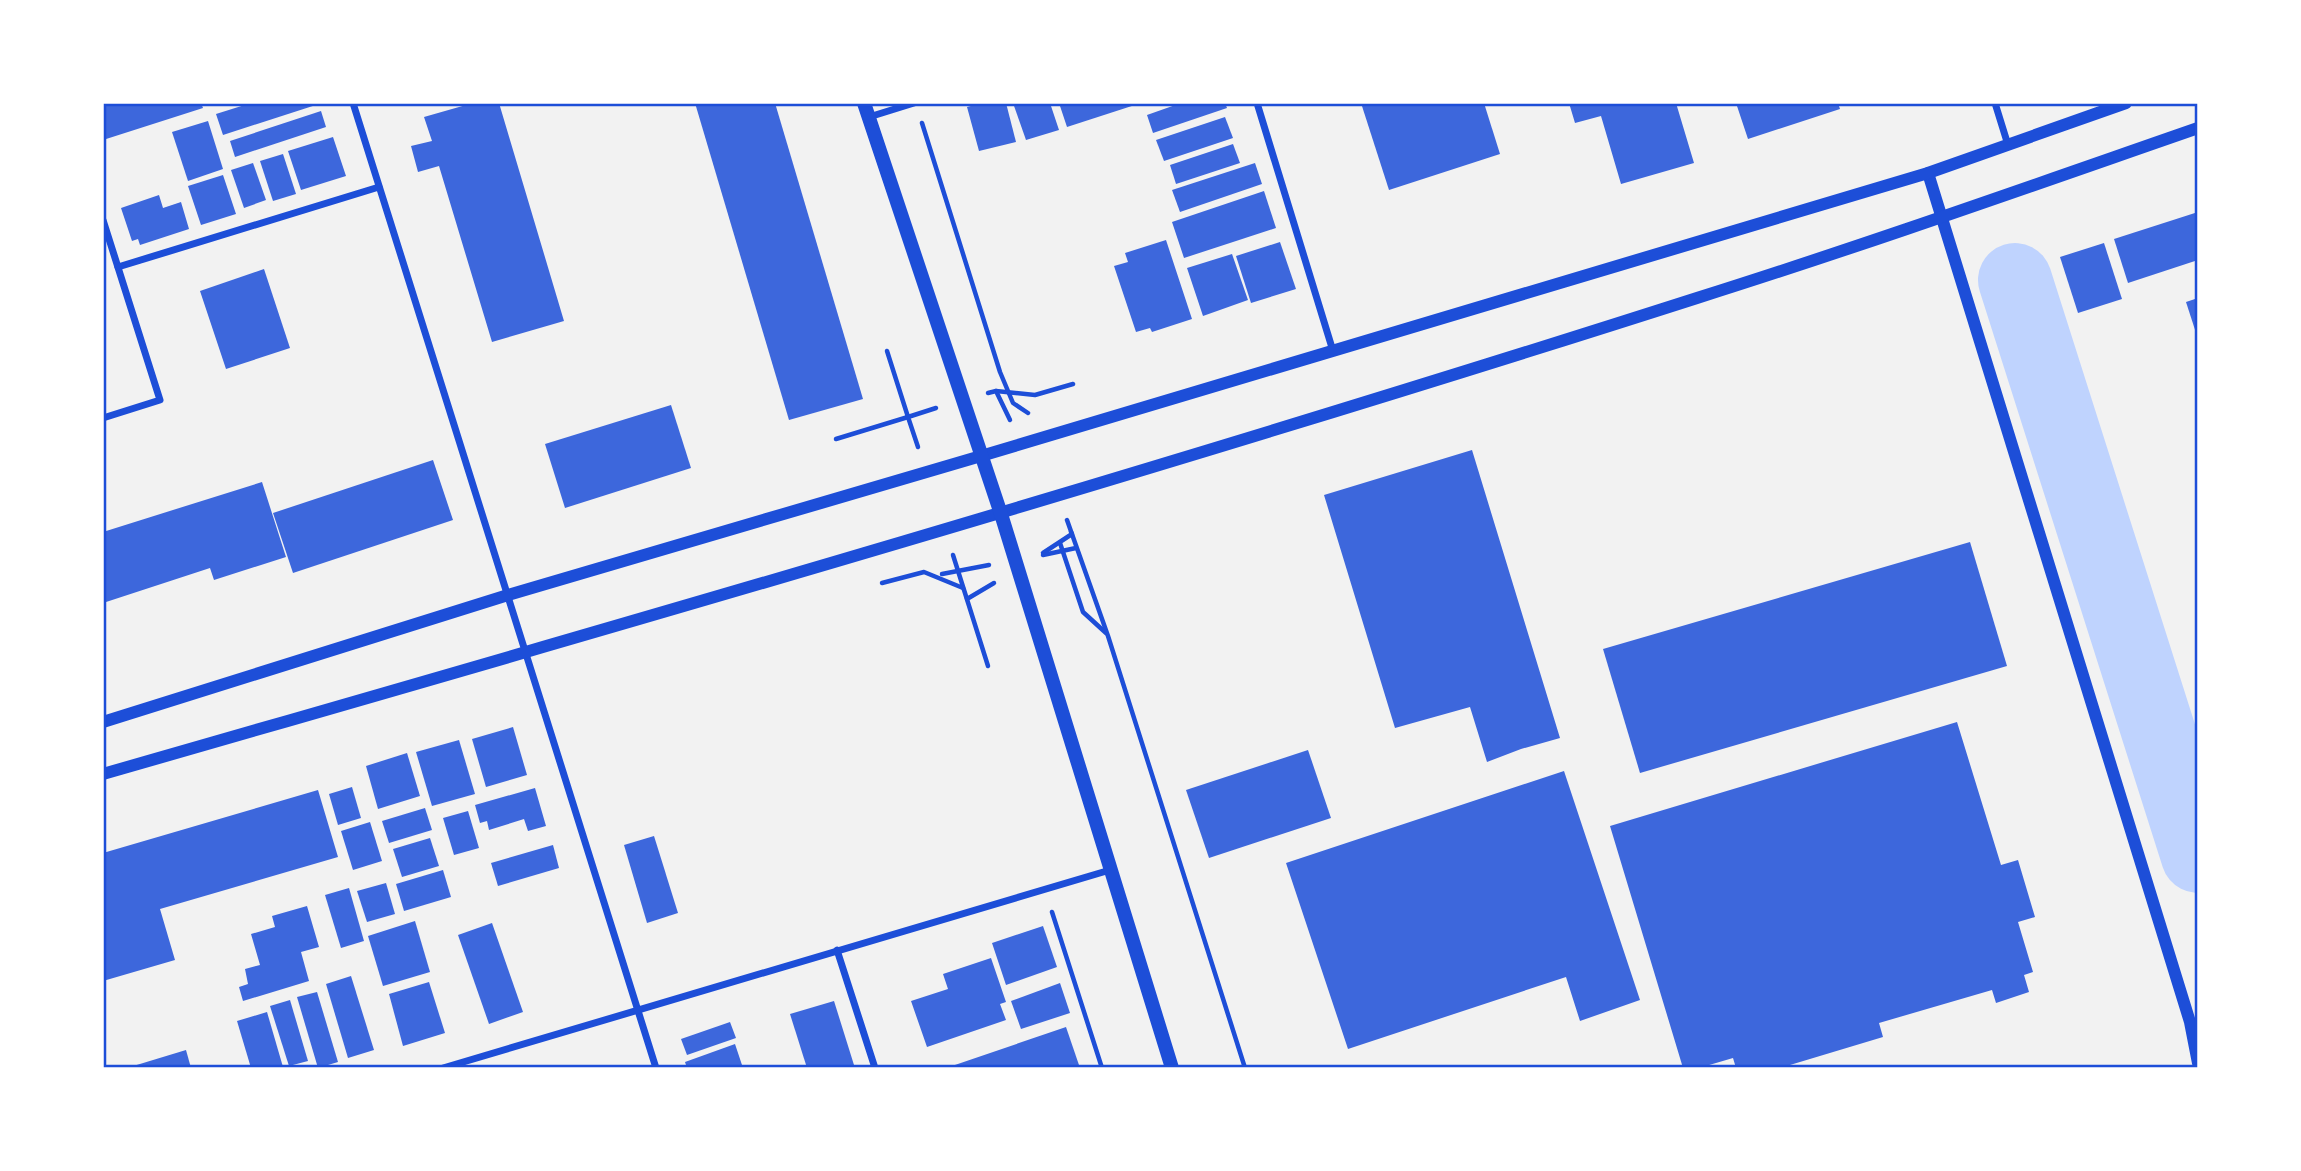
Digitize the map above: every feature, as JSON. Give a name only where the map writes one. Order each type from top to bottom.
[{"type":"main road","points":[[866,110],[1001,514],[1172,1068]]},
{"type":"street","points":[[353,103],[656,1068]]},
{"type":"street","points":[[866,110],[914,103]]},
{"type":"street","points":[[1257,103],[1333,351]]},
{"type":"street","points":[[1995,103],[2008,145]]},
{"type":"street","points":[[103,722],[508,595],[1928,173],[2126,103]]},
{"type":"street","points":[[103,774],[1001,514],[1700,298],[2198,128]]},
{"type":"street","points":[[1928,173],[2190,1022],[2198,1064],[2188,1068]]},
{"type":"street","points":[[118,267],[379,187]]},
{"type":"street","points":[[103,220],[160,400],[103,418]]},
{"type":"street","points":[[443,1068],[1112,869]]},
{"type":"street","points":[[837,950],[875,1068]]},
{"type":"path","points":[[920,116],[1000,372],[1013,403]]},
{"type":"path","points":[[836,439],[908,417],[887,351]]},
{"type":"path","points":[[996,391],[1035,395],[1073,384]]},
{"type":"path","points":[[1060,543],[1083,612],[1108,636]]},
{"type":"path","points":[[1076,548],[1108,636],[1245,1068]]},
{"type":"path","points":[[882,583],[924,572],[963,588]]},
{"type":"path","points":[[968,599],[988,666]]},
{"type":"path","points":[[1044,889],[1102,1068]]},
{"type":"building","points":[[103,103],[201,103],[203,108],[103,140]]},
{"type":"building","points":[[251,103],[319,104],[223,135],[216,114]]},
{"type":"building","points":[[473,103],[499,103],[564,321],[492,342],[439,166],[418,172],[411,146],[432,141],[424,117]]},
{"type":"building","points":[[695,103],[775,103],[863,399],[789,420]]},
{"type":"building","points":[[982,103],[1006,103],[1016,142],[979,151],[967,107]]},
{"type":"building","points":[[1013,103],[1050,103],[1059,130],[1026,140]]},
{"type":"building","points":[[1059,103],[1138,103],[1138,104],[1067,127]]},
{"type":"building","points":[[1181,103],[1225,103],[1227,108],[1153,133],[1147,115]]},
{"type":"building","points":[[1361,103],[1484,103],[1500,154],[1389,190]]},
{"type":"building","points":[[1569,103],[1676,103],[1694,163],[1621,184],[1601,116],[1575,123]]},
{"type":"building","points":[[1736,103],[1838,103],[1840,109],[1748,139]]},
{"type":"building","points":[[321,111],[326,127],[235,157],[230,141]]},
{"type":"building","points":[[1225,117],[1233,138],[1164,161],[1156,140]]},
{"type":"building","points":[[208,121],[223,169],[188,181],[172,132]]},
{"type":"building","points":[[333,137],[346,176],[301,190],[288,151]]},
{"type":"building","points":[[1233,144],[1240,163],[1176,184],[1170,165]]},
{"type":"building","points":[[283,154],[296,194],[273,201],[260,161]]},
{"type":"building","points":[[253,163],[266,200],[244,208],[231,170]]},
{"type":"building","points":[[1255,163],[1262,184],[1180,212],[1172,190]]},
{"type":"building","points":[[223,175],[236,214],[201,225],[188,186]]},
{"type":"building","points":[[1264,191],[1276,228],[1184,258],[1172,222]]},
{"type":"building","points":[[159,195],[163,208],[181,202],[189,229],[140,245],[138,239],[132,241],[121,208]]},
{"type":"building","points":[[2198,212],[2198,260],[2128,283],[2114,239]]},
{"type":"building","points":[[1166,240],[1192,319],[1152,332],[1150,328],[1136,332],[1114,266],[1128,262],[1125,253]]},
{"type":"building","points":[[1280,242],[1296,289],[1251,303],[1236,256]]},
{"type":"building","points":[[2104,243],[2122,299],[2078,313],[2060,257]]},
{"type":"building","points":[[1232,254],[1248,300],[1203,316],[1187,268]]},
{"type":"building","points":[[264,269],[290,348],[226,369],[200,291]]},
{"type":"building","points":[[2198,298],[2198,336],[2197,336],[2186,302]]},
{"type":"building","points":[[671,405],[691,468],[565,508],[545,444]]},
{"type":"building","points":[[1472,450],[1560,738],[1487,762],[1470,707],[1395,728],[1324,495]]},
{"type":"building","points":[[433,460],[453,520],[293,573],[273,513]]},
{"type":"building","points":[[262,482],[286,557],[214,580],[210,568],[103,603],[103,532]]},
{"type":"building","points":[[1970,542],[2007,666],[1640,773],[1603,649]]},
{"type":"building","points":[[1957,722],[2001,865],[2018,860],[2035,917],[2018,922],[2033,972],[2024,975],[2029,992],[1996,1003],[1992,990],[1879,1023],[1883,1037],[1780,1068],[1736,1068],[1733,1058],[1699,1068],[1683,1068],[1610,826]]},
{"type":"building","points":[[513,727],[527,775],[486,787],[472,739]]},
{"type":"building","points":[[459,740],[475,794],[432,806],[416,752]]},
{"type":"building","points":[[1308,750],[1331,818],[1209,858],[1186,790]]},
{"type":"building","points":[[407,753],[420,796],[378,809],[366,766]]},
{"type":"building","points":[[1564,771],[1640,1000],[1580,1021],[1566,977],[1348,1049],[1286,863]]},
{"type":"building","points":[[352,787],[361,818],[338,825],[329,794]]},
{"type":"building","points":[[535,788],[546,826],[528,831],[524,819],[489,830],[487,821],[480,823],[475,805]]},
{"type":"building","points":[[318,790],[338,857],[160,909],[175,960],[103,981],[103,853]]},
{"type":"building","points":[[425,808],[432,830],[389,843],[382,821]]},
{"type":"building","points":[[468,811],[479,848],[454,855],[443,818]]},
{"type":"building","points":[[370,822],[382,861],[353,870],[341,831]]},
{"type":"building","points":[[654,836],[678,913],[647,923],[624,845]]},
{"type":"building","points":[[430,838],[439,866],[402,877],[393,849]]},
{"type":"building","points":[[553,845],[559,868],[498,886],[491,863]]},
{"type":"building","points":[[443,870],[451,897],[404,911],[396,884]]},
{"type":"building","points":[[386,883],[395,914],[367,922],[357,891]]},
{"type":"building","points":[[349,888],[364,941],[341,948],[325,895]]},
{"type":"building","points":[[307,906],[319,947],[301,952],[309,981],[243,1001],[239,987],[248,984],[245,969],[260,965],[251,934],[275,927],[272,916]]},
{"type":"building","points":[[415,921],[430,972],[383,986],[368,936]]},
{"type":"building","points":[[492,923],[523,1012],[489,1024],[458,935]]},
{"type":"building","points":[[1043,926],[1057,967],[1006,985],[992,943]]},
{"type":"building","points":[[991,958],[1006,1002],[1000,1004],[1006,1020],[927,1047],[911,1001],[948,989],[943,974]]},
{"type":"building","points":[[351,976],[374,1050],[348,1058],[326,984]]},
{"type":"building","points":[[429,982],[445,1033],[403,1046],[389,994]]},
{"type":"building","points":[[1060,983],[1070,1013],[1021,1029],[1011,1001]]},
{"type":"building","points":[[317,992],[338,1062],[318,1068],[297,997]]},
{"type":"building","points":[[290,1000],[308,1061],[289,1066],[270,1006]]},
{"type":"building","points":[[834,1001],[854,1065],[846,1068],[807,1068],[790,1014]]},
{"type":"building","points":[[267,1012],[283,1067],[251,1068],[237,1021]]},
{"type":"building","points":[[730,1022],[736,1038],[687,1055],[681,1039]]},
{"type":"building","points":[[1066,1027],[1080,1068],[949,1068],[949,1067]]},
{"type":"building","points":[[735,1044],[743,1068],[687,1068],[685,1062]]},
{"type":"building","points":[[186,1050],[191,1068],[130,1068],[130,1067]]},
{"type":"waterway","points":[[2015,280],[2198,856]]}]
